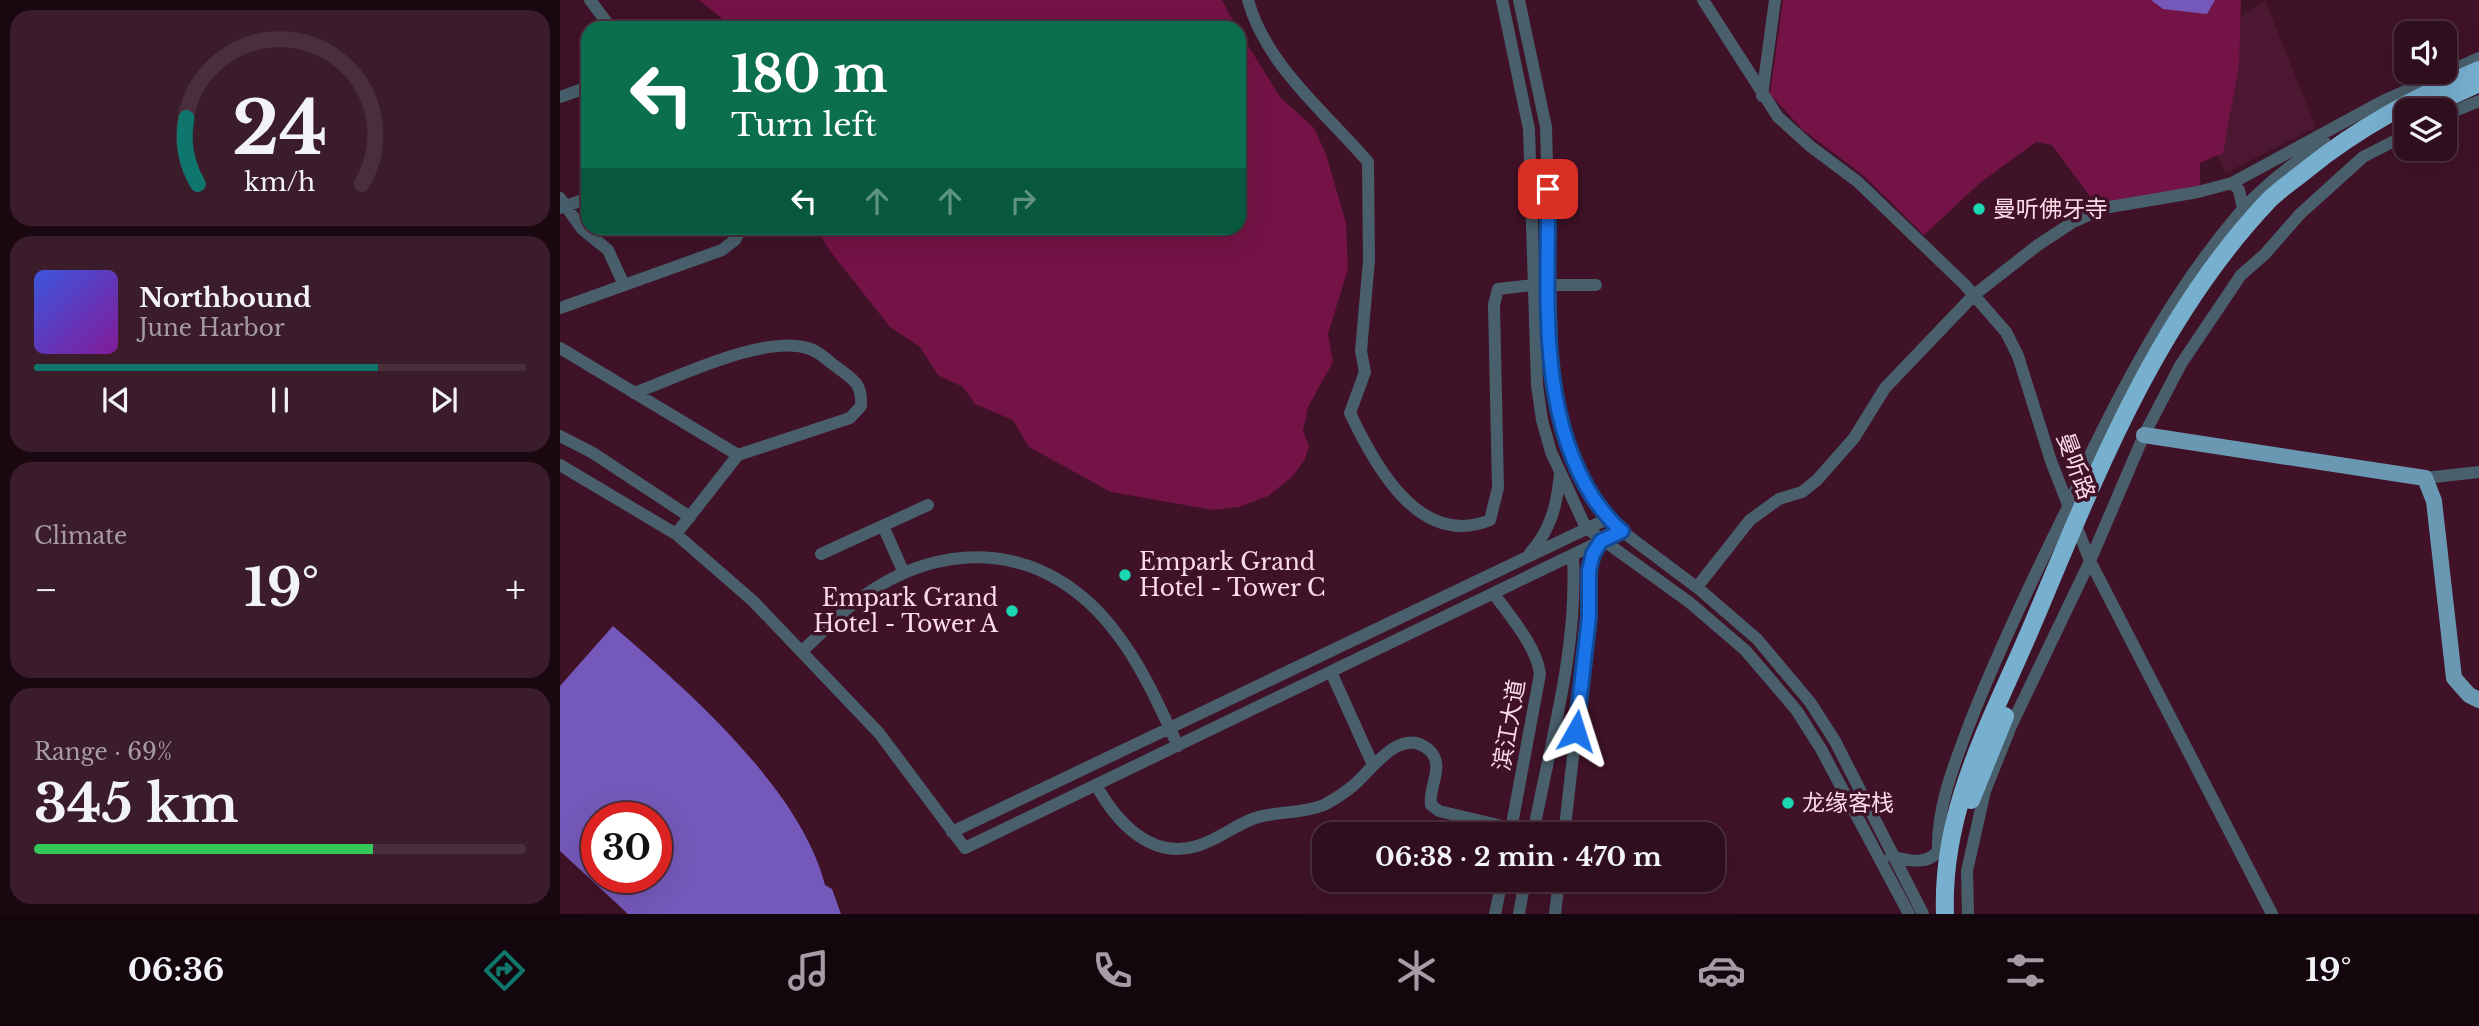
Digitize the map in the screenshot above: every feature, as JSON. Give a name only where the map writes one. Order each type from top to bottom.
[{"type":"highway","points":[[1956,914],[1955,880],[1964,825],[2013,684],[2097,484],[2163,343],[2220,256],[2270,198],[2346,138],[2417,96],[2479,70]]},
{"type":"highway","points":[[2446,98],[2479,83]]},
{"type":"highway","points":[[1945,914],[1944,880],[1951,829],[1970,763],[2013,684]]},
{"type":"main road","points":[[2144,435],[2425,478],[2434,501],[2454,678],[2469,695],[2479,700]]},
{"type":"street","points":[[590,0],[606,21]]},
{"type":"street","points":[[1248,0],[1254,22],[1292,77],[1368,162],[1369,260],[1361,351],[1365,372],[1350,413],[1390,483],[1413,508],[1443,526],[1474,527],[1490,520],[1498,488],[1494,305],[1498,289],[1533,285],[1596,285]]},
{"type":"street","points":[[1502,0],[1529,129],[1537,385],[1542,420],[1560,474],[1587,528],[1601,541],[1634,560],[1689,602],[1745,650],[1797,711],[1867,839],[1902,913]]},
{"type":"street","points":[[1519,0],[1546,127],[1549,285],[1558,417],[1578,474],[1608,518],[1697,587],[1757,639],[1810,702],[1857,785],[1923,914]]},
{"type":"street","name":"曼听路","points":[[1703,0],[1762,96],[1787,126],[1858,182],[1974,295],[2013,344],[2068,508],[2090,561],[2272,914]]},
{"type":"street","points":[[1762,96],[1775,0]]},
{"type":"street","points":[[1697,587],[1750,520],[1779,499],[1802,492],[1817,480],[1853,438],[1885,388],[1974,295],[2038,245],[2091,213],[2118,204],[2198,192],[2232,183],[2393,110],[2479,58]]},
{"type":"street","points":[[560,97],[581,90]]},
{"type":"street","points":[[2457,110],[2479,101]]},
{"type":"street","points":[[1938,853],[1937,832],[1962,745],[2010,624],[2068,508],[2089,457],[2150,338],[2194,272],[2243,209],[2270,183],[2325,139],[2393,110]]},
{"type":"street","points":[[1968,914],[1967,871],[1985,791],[2011,726],[2090,561],[2144,435],[2181,364],[2241,275],[2362,157],[2394,141]]},
{"type":"street","points":[[2232,183],[2239,190],[2243,209]]},
{"type":"street","points":[[581,200],[562,204],[581,228]]},
{"type":"street","points":[[589,235],[608,250],[624,285]]},
{"type":"street","points":[[560,308],[722,250],[738,235]]},
{"type":"street","points":[[634,393],[761,347],[786,344],[810,348],[853,379],[862,390],[861,406],[850,418],[738,455],[676,534]]},
{"type":"street","points":[[560,348],[738,455]]},
{"type":"street","points":[[560,436],[593,453],[690,517]]},
{"type":"street","points":[[560,465],[676,534],[753,601],[878,733],[965,848],[1622,531]]},
{"type":"street","points":[[2425,478],[2479,472]]},
{"type":"street","points":[[1524,559],[1547,529],[1555,510],[1560,474]]},
{"type":"street","points":[[821,554],[928,505]]},
{"type":"street","points":[[952,832],[1608,518]]},
{"type":"street","points":[[883,526],[904,573]]},
{"type":"street","points":[[1565,822],[1589,617],[1589,570],[1593,554],[1601,541]]},
{"type":"street","points":[[802,651],[858,600],[904,573],[947,557],[987,555],[1020,561],[1053,576],[1086,599],[1117,633],[1138,666],[1178,746]]},
{"type":"street","points":[[1536,822],[1572,639],[1575,598],[1573,556]]},
{"type":"street","name":"滨江大道","points":[[1494,594],[1531,648],[1540,674],[1513,822]]},
{"type":"street","points":[[1331,672],[1373,765]]},
{"type":"street","points":[[1096,785],[1109,810],[1123,825],[1159,846],[1196,846],[1254,819],[1319,807],[1340,797],[1395,748],[1420,744],[1434,757],[1437,770],[1429,795],[1430,805],[1478,822]]},
{"type":"street","points":[[1842,792],[1857,785]]},
{"type":"street","points":[[1891,856],[1913,862],[1938,853],[1951,829]]},
{"type":"street","points":[[1495,914],[1500,892]]},
{"type":"street","points":[[1519,914],[1523,892]]},
{"type":"street","points":[[1555,914],[1558,892]]},
{"type":"shaded area","points":[[699,0],[1222,0],[1233,21],[725,21]]},
{"type":"shaded area","points":[[1783,0],[2241,0],[2239,66],[2223,153],[2200,163],[2200,189],[2097,206],[2052,145],[2036,142],[1981,182],[1924,235],[1864,176],[1803,130],[1770,94]]},
{"type":"shaded area","points":[[2151,0],[2215,0],[2207,14],[2163,9]]},
{"type":"shaded area","points":[[2265,0],[2316,127],[2226,173],[2215,151],[2241,16]]},
{"type":"shaded area","points":[[1246,42],[1280,97],[1314,128],[1326,154],[1346,223],[1348,269],[1328,334],[1333,362],[1308,407],[1303,431],[1309,446],[1305,459],[1293,476],[1268,496],[1239,507],[1213,510],[1111,492],[1029,447],[1013,420],[975,404],[963,387],[938,375],[920,347],[890,327],[820,235],[1246,235]]},
{"type":"shaded area","points":[[613,626],[706,711],[767,778],[792,813],[812,849],[825,885],[832,889],[841,914],[628,914],[605,893],[672,893],[672,802],[581,802],[581,870],[560,851],[560,686]]},
{"type":"place","name":"曼听佛牙寺","points":[[1979,209]]},
{"type":"place","name":"Empark Grand Hotel - Tower C","points":[[1125,575]]},
{"type":"place","name":"Empark Grand Hotel - Tower A","points":[[1012,611]]},
{"type":"place","name":"龙缘客栈","points":[[1788,803]]},
{"type":"route","points":[[1548,189],[1553,384],[1558,417],[1578,474],[1598,504],[1622,531],[1601,541],[1593,554],[1589,570],[1589,617],[1576,731]]}]
